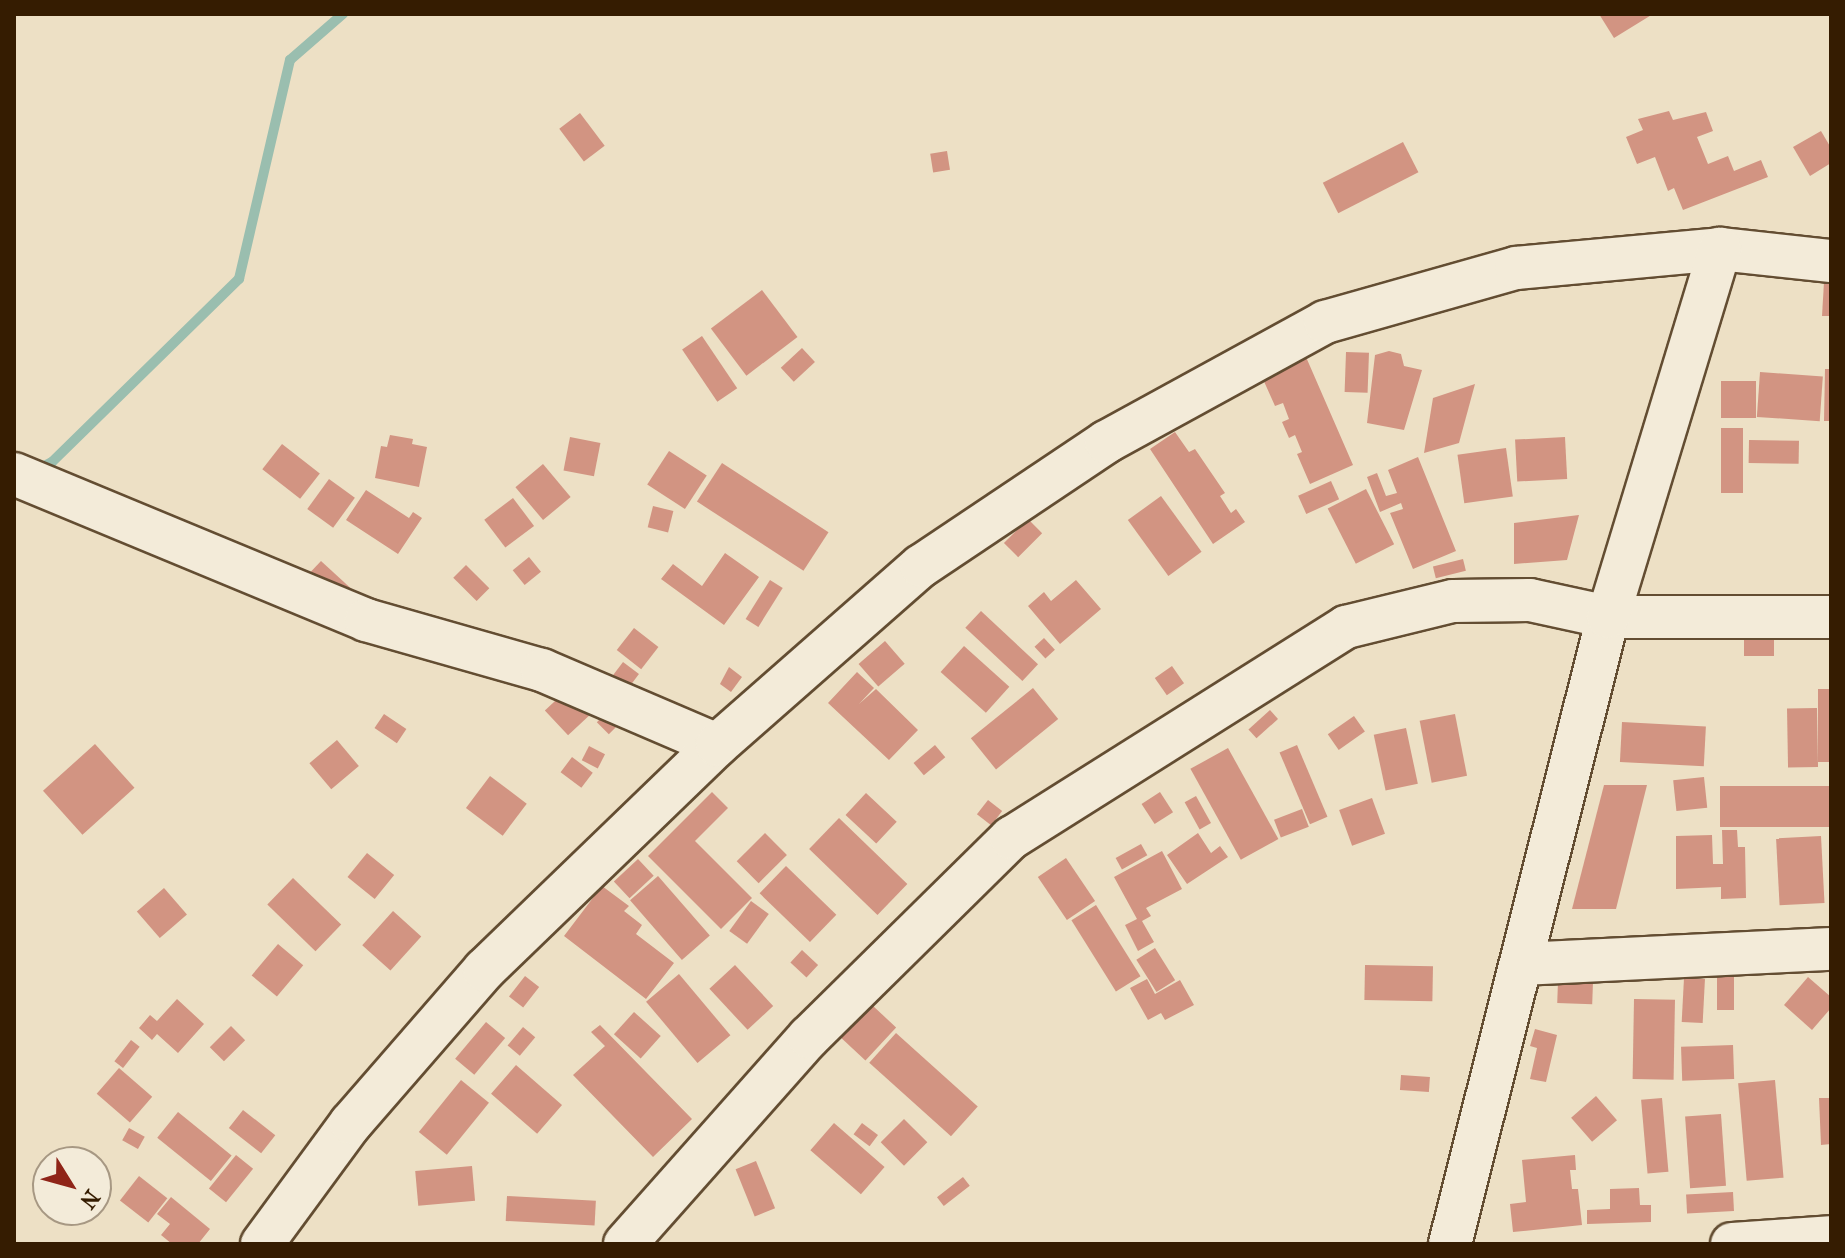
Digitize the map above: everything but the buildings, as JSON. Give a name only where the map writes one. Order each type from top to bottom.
[{"type":"street","points":[[262,1244],[351,1123],[484,970],[717,745],[921,566],[1106,442],[1325,322],[1516,268],[1720,249],[1831,261]]},
{"type":"street","points":[[1450,1244],[1608,617],[1720,249]]},
{"type":"street","points":[[14,474],[366,620],[542,670],[717,745]]},
{"type":"street","points":[[625,1244],[809,1037],[1011,838],[1346,627],[1453,601],[1530,600],[1608,617],[1831,617]]},
{"type":"street","points":[[1522,964],[1831,949]]},
{"type":"street","points":[[1732,1244],[1831,1237]]},
{"type":"waterway","points":[[37,470],[52,462],[239,279],[290,60],[343,14]]}]
